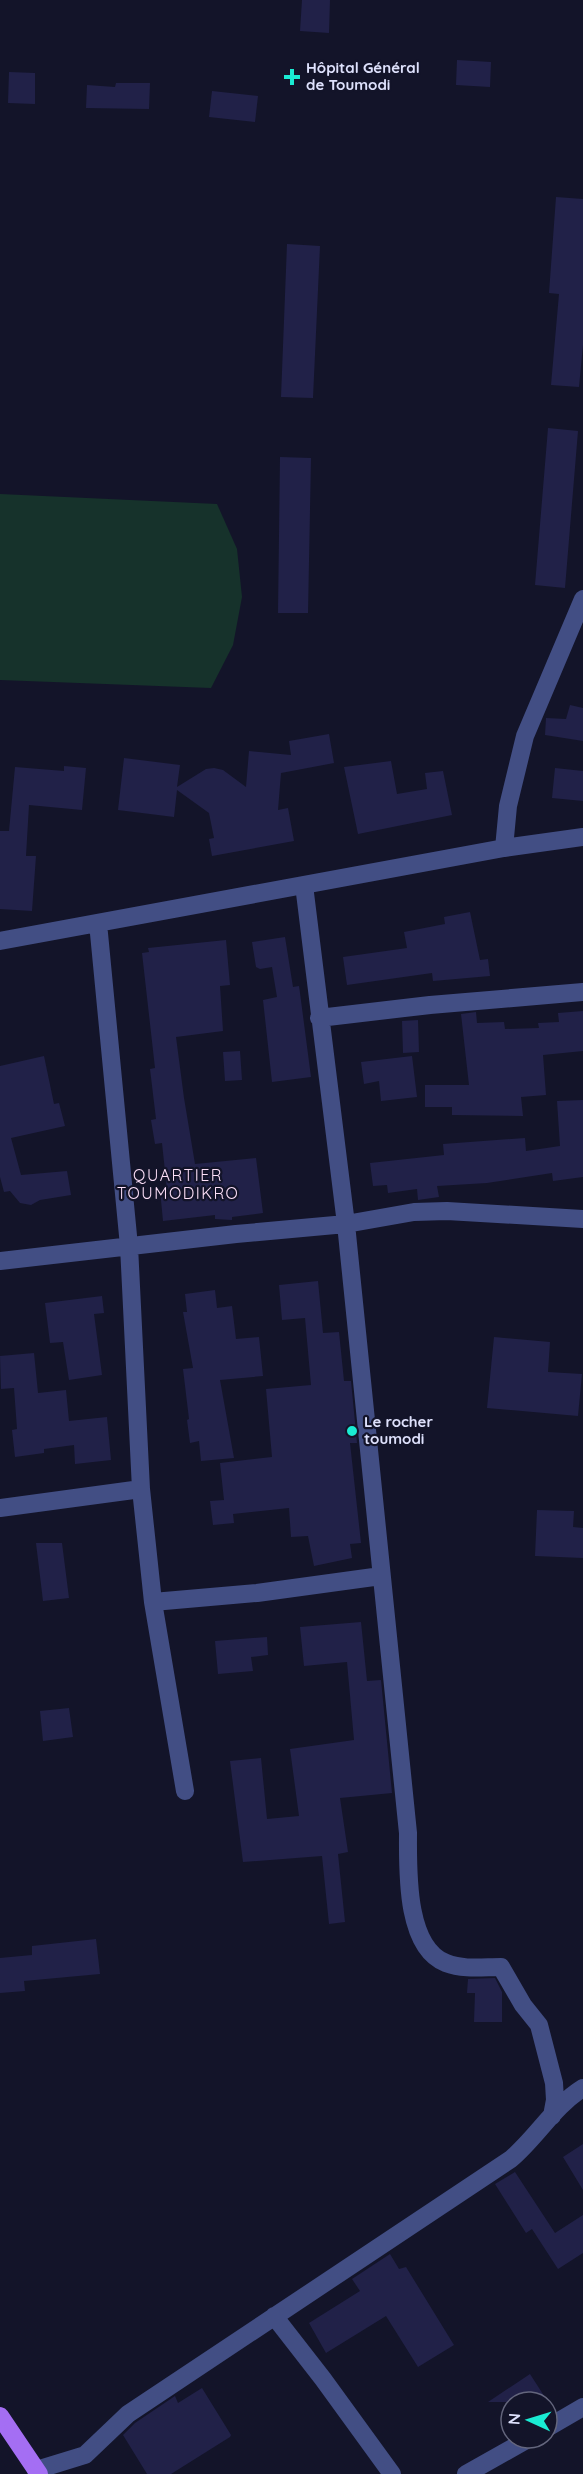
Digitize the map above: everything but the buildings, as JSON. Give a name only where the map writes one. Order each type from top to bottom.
[{"type":"main road","points":[[0,2416],[38,2472]]},
{"type":"street","points":[[504,848],[508,806],[525,736],[583,599]]},
{"type":"street","points":[[0,941],[504,848],[583,837]]},
{"type":"street","points":[[304,885],[346,1224],[408,1833],[408,1877],[417,1929],[426,1948],[445,1963],[472,1968],[501,1967],[527,2011],[539,2025],[554,2082],[555,2100],[552,2116]]},
{"type":"street","points":[[98,923],[129,1246],[141,1489],[153,1602],[185,1791]]},
{"type":"street","points":[[319,1018],[430,1005],[583,992]]},
{"type":"street","points":[[0,1261],[346,1224],[387,1216],[447,1210],[583,1219]]},
{"type":"street","points":[[0,1508],[141,1489]]},
{"type":"street","points":[[153,1602],[257,1593],[381,1576]]},
{"type":"street","points":[[38,2472],[85,2455],[128,2414],[274,2316],[318,2290],[511,2159],[528,2145],[552,2116],[583,2088]]},
{"type":"street","points":[[274,2316],[392,2474]]},
{"type":"street","points":[[559,2421],[583,2407]]},
{"type":"street","points":[[466,2474],[509,2450]]},
{"type":"green space","points":[[0,494],[217,504],[237,549],[242,597],[233,645],[211,688],[0,680]]},
{"type":"place","name":"Hôpital Général de Toumodi","points":[[292,77]]},
{"type":"place","name":"Le rocher toumodi","points":[[352,1431]]},
{"type":"district","name":"QUARTIER TOUMODIKRO","points":[[178,1184]]}]
